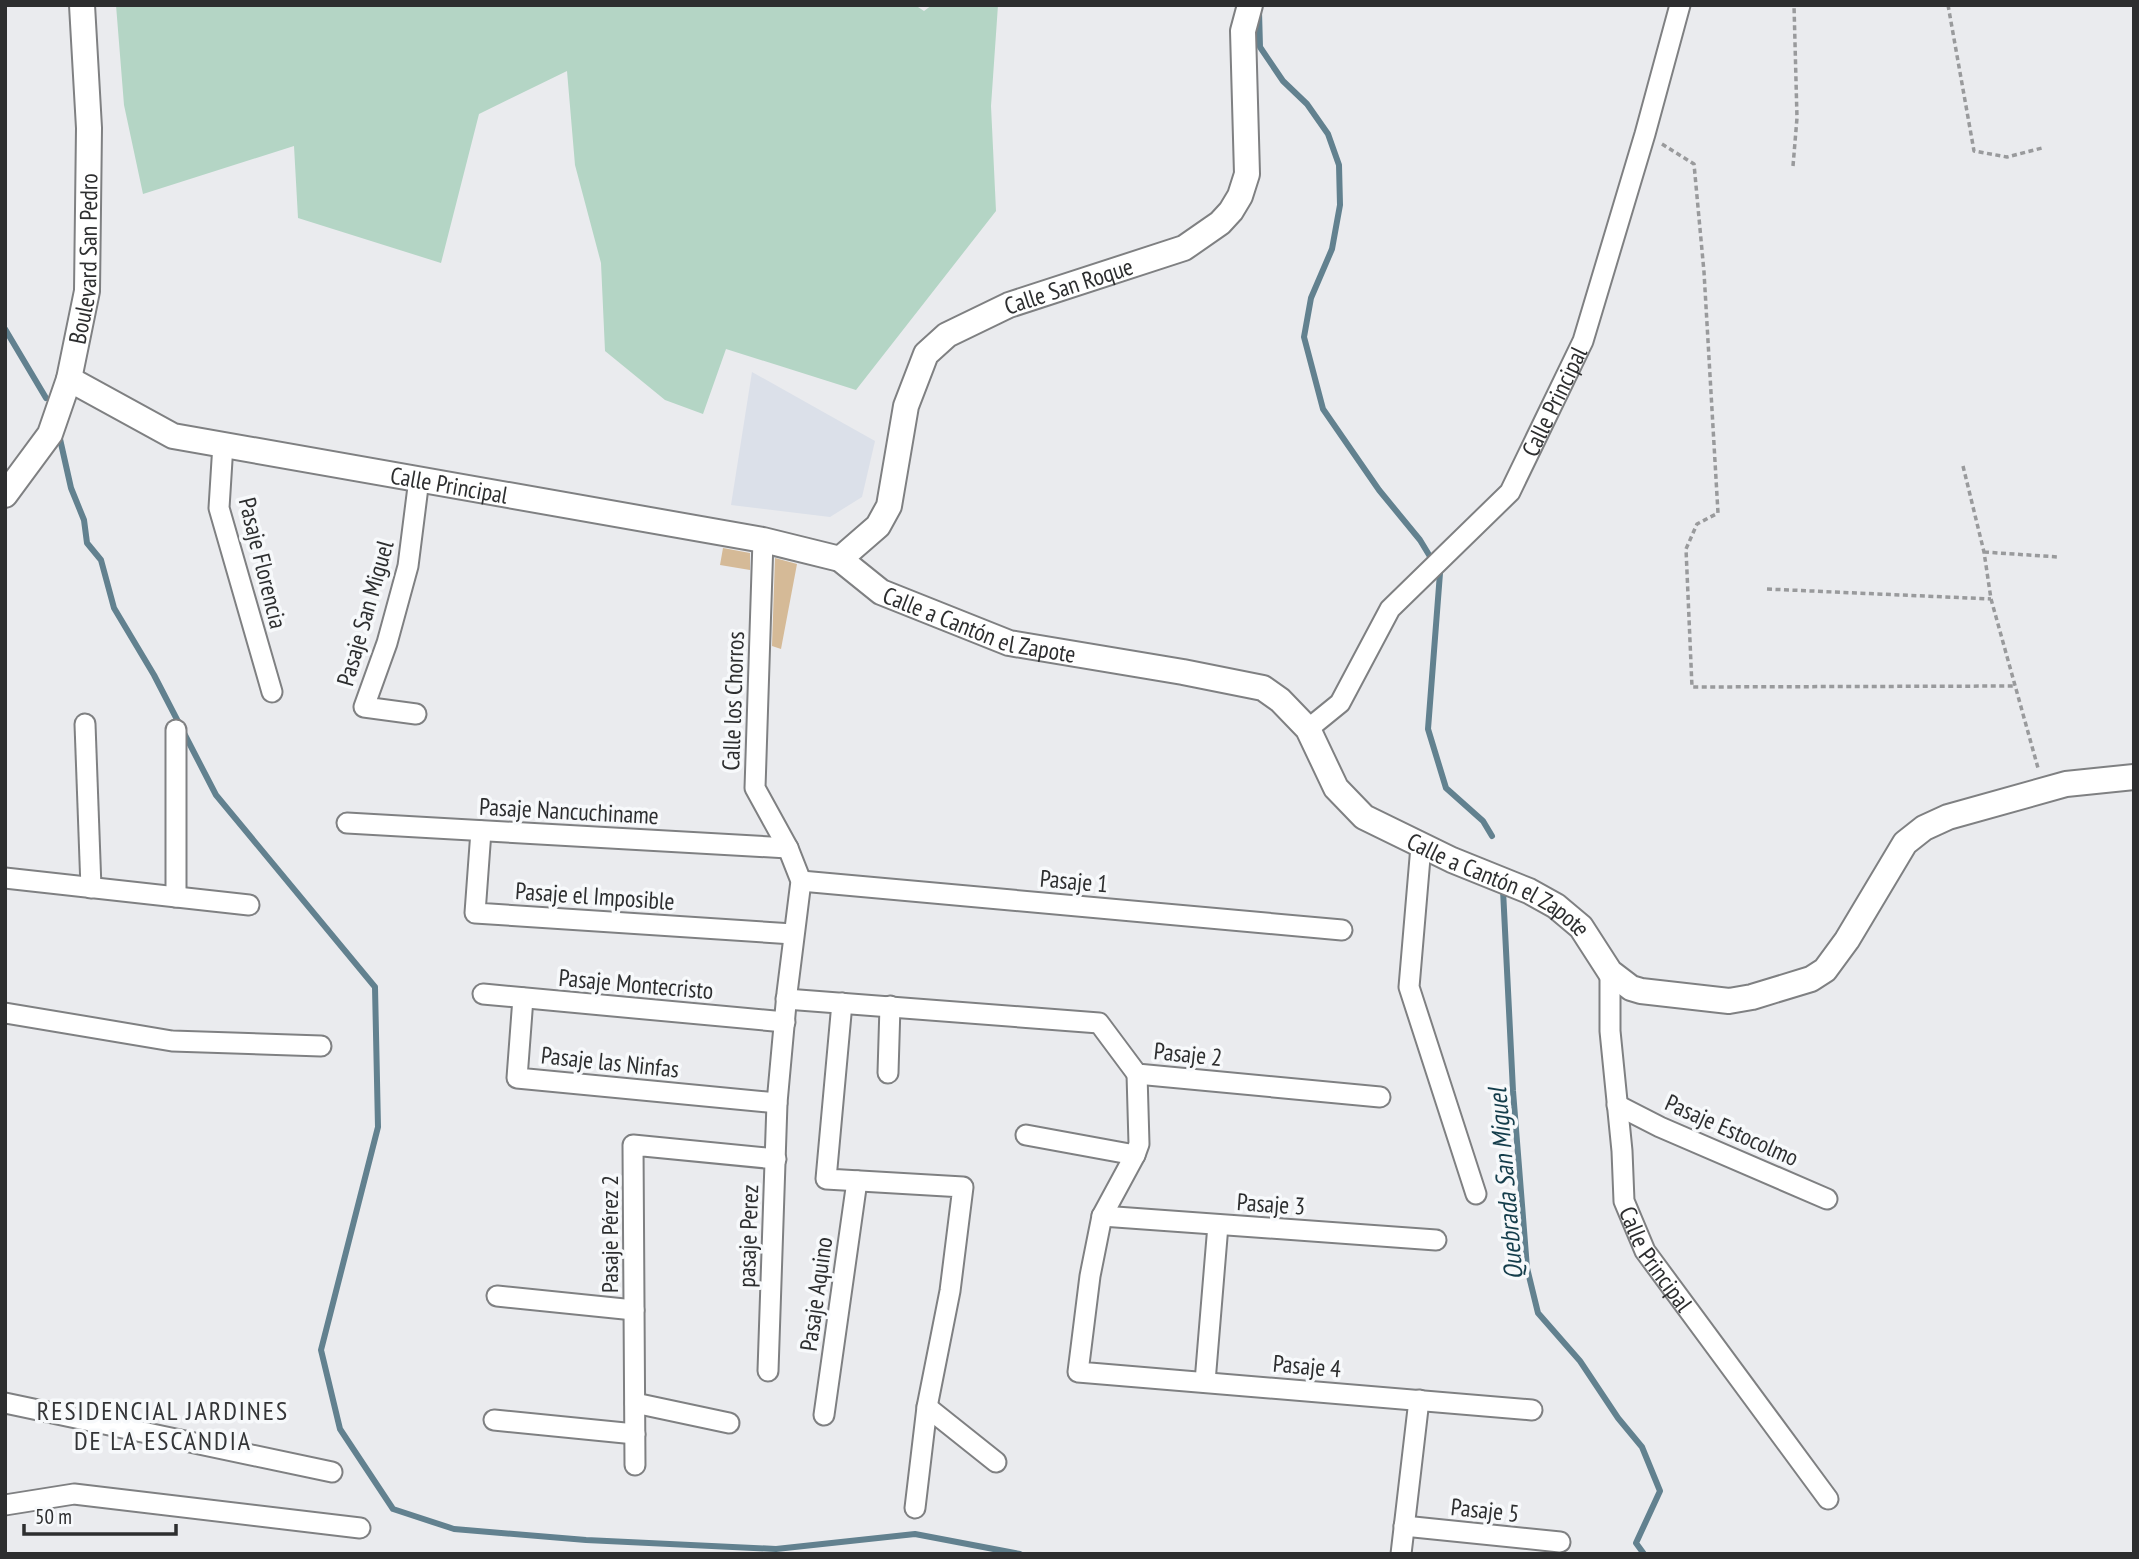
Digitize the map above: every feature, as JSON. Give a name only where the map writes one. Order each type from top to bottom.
[{"type":"street","name":"Boulevard San Pedro","points":[[5,495],[50,434],[69,379],[87,291],[89,128],[82,5]]},
{"type":"street","name":"Calle San Roque","points":[[840,559],[878,526],[890,506],[906,406],[926,354],[947,335],[1009,305],[1184,247],[1220,223],[1231,211],[1240,196],[1247,174],[1243,31],[1251,5]]},
{"type":"street","name":"Calle Principal","points":[[1308,729],[1340,703],[1390,609],[1510,492],[1583,341],[1646,134],[1679,5]]},
{"type":"street","name":"Calle Principal","points":[[69,379],[173,436],[763,540],[840,559]]},
{"type":"street","name":"Pasaje Florencia","points":[[223,444],[219,508],[272,692]]},
{"type":"street","name":"Pasaje San Miguel","points":[[416,714],[364,707],[387,643],[408,566],[419,479]]},
{"type":"street","name":"Calle los Chorros","points":[[763,540],[755,788],[788,848],[801,881]]},
{"type":"street","name":"Calle a Cantón el Zapote","points":[[840,559],[881,592],[1009,643],[1263,688],[1280,700],[1308,729],[1336,788],[1347,801],[1373,822],[1421,846],[1529,891],[1556,906],[1581,927],[1610,972],[1631,988],[1641,991],[1729,1001],[1811,979],[1825,970],[1847,940],[1905,843],[1914,835],[1948,817],[2044,790],[2079,782],[2134,778]]},
{"type":"street","points":[[85,724],[91,888]]},
{"type":"street","points":[[176,730],[176,897]]},
{"type":"street","name":"Pasaje Nancuchiname","points":[[347,823],[788,848]]},
{"type":"street","name":"Pasaje el Imposible","points":[[481,831],[475,913],[793,934]]},
{"type":"street","points":[[1421,846],[1409,987],[1476,1194]]},
{"type":"street","points":[[5,878],[249,905]]},
{"type":"street","points":[[777,1103],[793,934],[801,881]]},
{"type":"street","name":"Pasaje 1","points":[[801,881],[1342,930]]},
{"type":"street","name":"Calle Principal","points":[[1610,972],[1609,1031],[1622,1151],[1624,1201],[1645,1251],[1829,1499]]},
{"type":"street","name":"Pasaje Montecristo","points":[[483,994],[785,1022]]},
{"type":"street","name":"Pasaje las Ninfas","points":[[523,998],[517,1078],[777,1103]]},
{"type":"street","name":"Pasaje 2","points":[[786,999],[1100,1023],[1137,1074],[1380,1097]]},
{"type":"street","points":[[842,1003],[827,1179],[963,1186],[950,1291],[928,1407],[915,1508]]},
{"type":"street","points":[[888,1073],[890,1006]]},
{"type":"street","points":[[5,1013],[172,1041],[321,1046]]},
{"type":"street","points":[[1102,1216],[1139,1144],[1137,1074]]},
{"type":"street","name":"pasaje Perez","points":[[768,1371],[777,1103]]},
{"type":"street","name":"Pasaje Estocolmo","points":[[1617,1105],[1660,1127],[1828,1199]]},
{"type":"street","points":[[1026,1135],[1135,1155]]},
{"type":"street","name":"Pasaje Pérez 2","points":[[635,1465],[633,1145],[776,1159]]},
{"type":"street","name":"Pasaje Aquino","points":[[824,1415],[857,1181]]},
{"type":"street","name":"Pasaje 3","points":[[1102,1216],[1436,1240]]},
{"type":"street","name":"Pasaje 4","points":[[1102,1216],[1090,1276],[1078,1372],[1532,1410]]},
{"type":"street","points":[[1205,1382],[1218,1225]]},
{"type":"street","points":[[497,1296],[634,1310]]},
{"type":"street","points":[[1401,1554],[1419,1400]]},
{"type":"street","points":[[5,1403],[332,1472]]},
{"type":"street","points":[[635,1403],[729,1423]]},
{"type":"street","points":[[928,1407],[996,1462]]},
{"type":"street","points":[[494,1420],[635,1434]]},
{"type":"street","points":[[5,1505],[74,1494],[360,1528]]},
{"type":"street","name":"Pasaje 5","points":[[1404,1526],[1560,1542]]},
{"type":"path","points":[[1793,166],[1797,118],[1794,5]]},
{"type":"path","points":[[1948,5],[1974,151],[2007,157],[2042,148]]},
{"type":"path","points":[[1646,134],[1694,164],[1704,272],[1718,513],[1697,524],[1686,549],[1692,687],[2016,687]]},
{"type":"path","points":[[1963,466],[1984,552],[1991,599],[2044,790]]},
{"type":"path","points":[[1984,552],[2058,557]]},
{"type":"path","points":[[1767,589],[1991,599]]},
{"type":"shaded area","points":[[752,372],[875,441],[862,497],[830,517],[731,505]]},
{"type":"green space","points":[[116,5],[915,5],[924,11],[932,5],[998,5],[991,106],[996,211],[856,390],[726,349],[703,414],[665,400],[605,351],[601,263],[575,165],[567,71],[479,114],[441,263],[298,218],[294,146],[143,194],[124,105]]},
{"type":"building","points":[[723,548],[750,553],[750,570],[720,565]]},
{"type":"building","points":[[775,558],[797,564],[781,649],[772,646]]},
{"type":"waterway","name":"Quebrada San Miguel","points":[[1259,11],[1260,47],[1283,81],[1307,104],[1328,134],[1339,165],[1340,205],[1332,249],[1311,298],[1304,337],[1323,409],[1379,490],[1420,540],[1440,573],[1428,729],[1446,788],[1483,821],[1492,836]]},
{"type":"waterway","points":[[5,329],[46,398]]},
{"type":"waterway","points":[[60,439],[71,488],[84,520],[87,543],[101,560],[114,608],[154,675],[216,795],[375,987],[378,1127],[321,1350],[340,1429],[393,1509],[454,1529],[586,1540],[776,1549],[915,1534],[1020,1554]]},
{"type":"waterway","name":"Quebrada San Miguel","points":[[1503,890],[1513,1091],[1527,1268],[1538,1313],[1580,1361],[1618,1418],[1642,1447],[1660,1491],[1636,1543],[1644,1554]]},
{"type":"district","name":"RESIDENCIAL JARDINES DE LA ESCANDIA","points":[[163,1425]]}]
